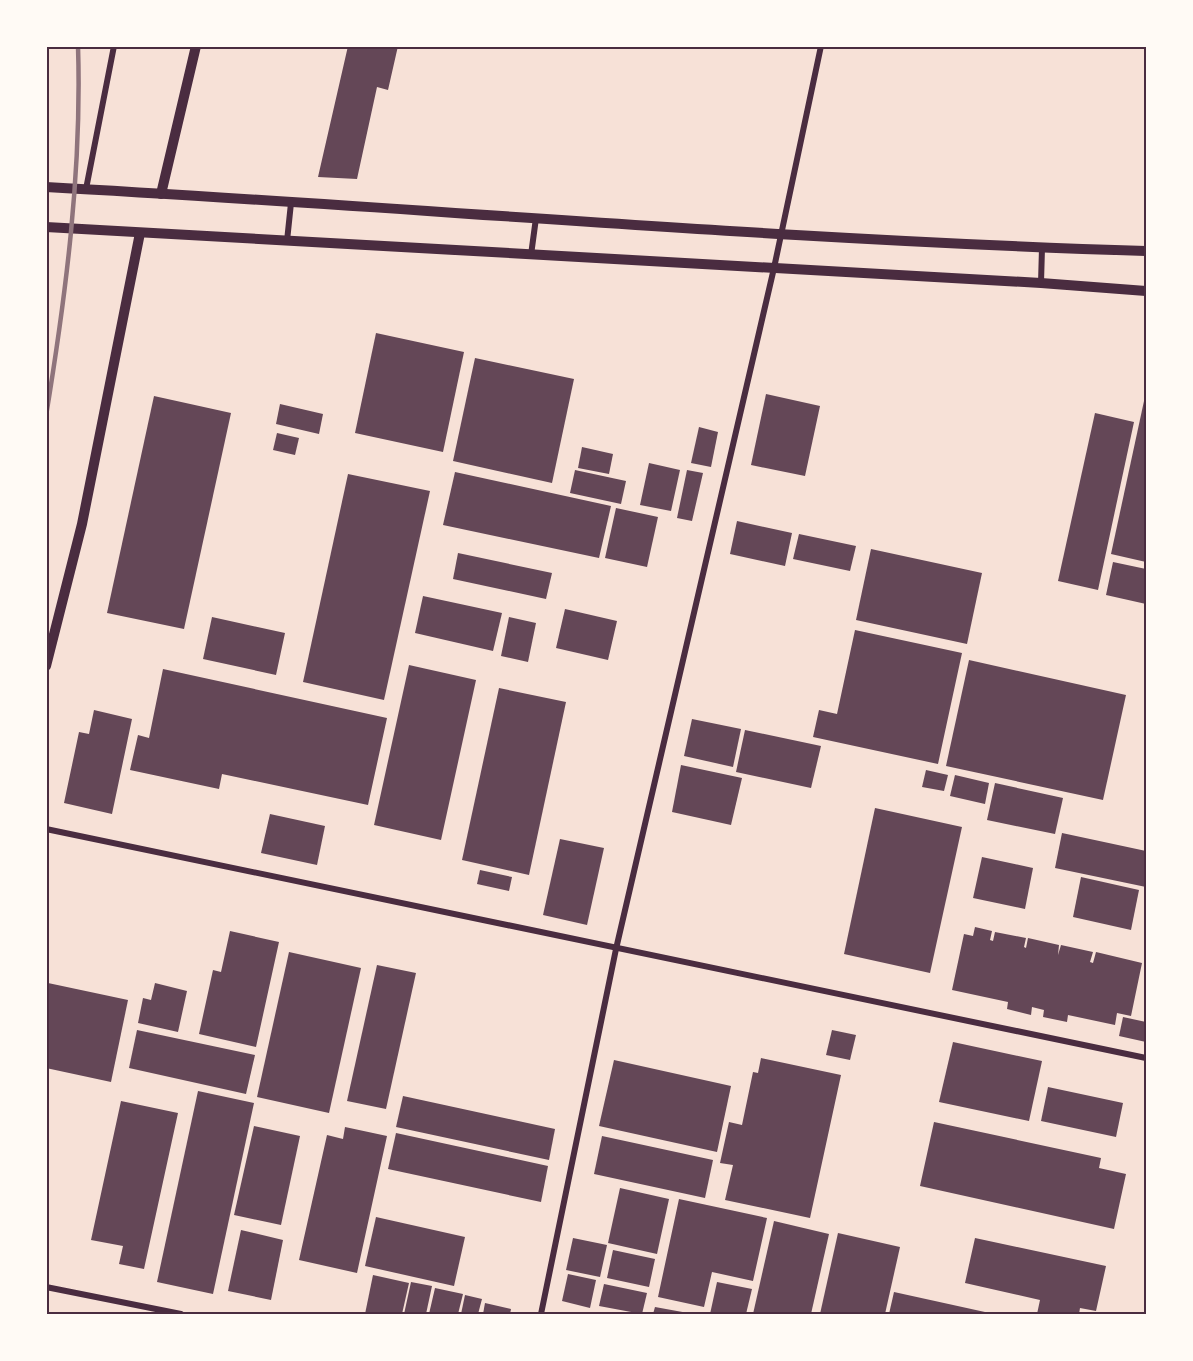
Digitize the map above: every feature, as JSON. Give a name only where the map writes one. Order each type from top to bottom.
[{"type":"street","points":[[86,189],[114,46]]},
{"type":"street","points":[[161,194],[196,46]]},
{"type":"street","points":[[541,1314],[616,949],[774,268],[821,46]]},
{"type":"street","points":[[46,187],[780,234],[1042,248],[1146,251]]},
{"type":"street","points":[[287,242],[291,203]]},
{"type":"street","points":[[531,255],[536,218]]},
{"type":"street","points":[[46,227],[1041,283],[1146,291]]},
{"type":"street","points":[[46,666],[82,524],[140,233]]},
{"type":"street","points":[[1041,283],[1042,248]]},
{"type":"street","points":[[46,829],[1146,1058]]},
{"type":"street","points":[[46,1287],[181,1314]]},
{"type":"building","points":[[348,46],[398,46],[388,90],[377,87],[357,179],[318,177]]},
{"type":"building","points":[[376,333],[464,352],[443,452],[355,433]]},
{"type":"building","points":[[475,358],[574,379],[552,483],[453,461]]},
{"type":"building","points":[[766,394],[820,406],[805,476],[751,465]]},
{"type":"building","points":[[154,396],[231,413],[184,629],[107,613]]},
{"type":"building","points":[[1144,401],[1146,402],[1146,562],[1111,554]]},
{"type":"building","points":[[280,404],[323,414],[319,434],[276,424]]},
{"type":"building","points":[[1095,413],[1134,422],[1098,590],[1058,581]]},
{"type":"building","points":[[699,427],[718,432],[711,467],[691,463]]},
{"type":"building","points":[[277,433],[299,438],[295,455],[273,450]]},
{"type":"building","points":[[582,447],[613,454],[609,474],[578,468]]},
{"type":"building","points":[[649,463],[680,470],[671,511],[640,505]]},
{"type":"building","points":[[575,470],[626,481],[621,504],[570,493]]},
{"type":"building","points":[[687,470],[703,473],[692,521],[677,518]]},
{"type":"building","points":[[455,472],[611,506],[599,558],[443,525]]},
{"type":"building","points":[[348,474],[430,491],[384,700],[303,682]]},
{"type":"building","points":[[616,508],[658,517],[647,567],[605,558]]},
{"type":"building","points":[[737,521],[792,533],[785,566],[730,554]]},
{"type":"building","points":[[799,534],[856,546],[850,571],[793,559]]},
{"type":"building","points":[[871,549],[982,573],[967,644],[856,620]]},
{"type":"building","points":[[458,553],[552,573],[546,599],[453,579]]},
{"type":"building","points":[[1113,562],[1146,569],[1146,604],[1106,595]]},
{"type":"building","points":[[423,596],[502,613],[493,651],[415,633]]},
{"type":"building","points":[[565,609],[617,621],[608,660],[556,648]]},
{"type":"building","points":[[212,617],[285,633],[276,675],[203,659]]},
{"type":"building","points":[[509,617],[536,623],[528,662],[501,656]]},
{"type":"building","points":[[855,630],[962,653],[938,764],[813,737],[819,710],[837,714]]},
{"type":"building","points":[[969,660],[1126,695],[1103,800],[946,766]]},
{"type":"building","points":[[409,665],[476,680],[441,840],[374,825]]},
{"type":"building","points":[[163,669],[387,718],[368,805],[222,774],[219,789],[130,770],[138,735],[149,738]]},
{"type":"building","points":[[499,688],[566,702],[529,875],[462,860]]},
{"type":"building","points":[[94,710],[132,719],[112,814],[64,803],[79,732],[89,734]]},
{"type":"building","points":[[692,719],[741,729],[733,767],[684,756]]},
{"type":"building","points":[[745,730],[821,746],[811,788],[736,772]]},
{"type":"building","points":[[681,765],[742,778],[731,825],[672,812]]},
{"type":"building","points":[[926,770],[948,775],[944,791],[922,787]]},
{"type":"building","points":[[955,775],[989,783],[985,804],[950,796]]},
{"type":"building","points":[[995,783],[1063,798],[1055,834],[987,820]]},
{"type":"building","points":[[875,808],[962,827],[930,973],[844,954]]},
{"type":"building","points":[[270,814],[325,826],[317,865],[261,853]]},
{"type":"building","points":[[1062,833],[1146,851],[1146,887],[1055,868]]},
{"type":"building","points":[[560,839],[604,848],[587,925],[543,915]]},
{"type":"building","points":[[982,857],[1033,868],[1025,909],[973,898]]},
{"type":"building","points":[[480,870],[512,877],[509,891],[477,884]]},
{"type":"building","points":[[1081,877],[1139,890],[1131,930],[1073,917]]},
{"type":"building","points":[[975,927],[992,931],[990,940],[993,941],[995,932],[1026,938],[1024,947],[1026,948],[1028,938],[1059,945],[1058,955],[1061,945],[1093,952],[1090,962],[1093,963],[1096,952],[1142,963],[1131,1016],[1117,1013],[1115,1025],[1068,1015],[1067,1022],[1043,1017],[1044,1010],[1032,1007],[1031,1015],[1007,1009],[1008,1002],[952,990],[964,934],[973,936]]},
{"type":"building","points":[[230,931],[279,942],[256,1047],[199,1034],[213,970],[221,972]]},
{"type":"building","points":[[289,952],[361,968],[329,1113],[257,1097]]},
{"type":"building","points":[[377,965],[416,973],[386,1109],[347,1101]]},
{"type":"building","points":[[48,983],[128,1000],[111,1082],[46,1068]]},
{"type":"building","points":[[155,983],[187,991],[178,1032],[138,1023],[143,998],[151,1000]]},
{"type":"building","points":[[1123,1017],[1146,1022],[1146,1042],[1119,1036]]},
{"type":"building","points":[[137,1030],[255,1055],[246,1094],[129,1068]]},
{"type":"building","points":[[832,1030],[856,1035],[850,1060],[826,1055]]},
{"type":"building","points":[[953,1042],[1042,1061],[1029,1121],[939,1102]]},
{"type":"building","points":[[761,1058],[841,1075],[810,1218],[725,1200],[733,1165],[720,1163],[729,1122],[742,1125],[753,1072],[758,1073]]},
{"type":"building","points":[[614,1060],[731,1086],[717,1152],[599,1126]]},
{"type":"building","points":[[1048,1087],[1123,1103],[1116,1137],[1041,1121]]},
{"type":"building","points":[[198,1091],[254,1103],[213,1294],[157,1282]]},
{"type":"building","points":[[403,1096],[555,1129],[549,1160],[396,1127]]},
{"type":"building","points":[[121,1101],[178,1113],[144,1269],[119,1264],[123,1246],[91,1240]]},
{"type":"building","points":[[934,1122],[1101,1158],[1099,1168],[1126,1174],[1114,1229],[920,1186]]},
{"type":"building","points":[[254,1126],[300,1136],[281,1225],[234,1215]]},
{"type":"building","points":[[345,1127],[387,1136],[357,1273],[299,1260],[327,1135],[343,1139]]},
{"type":"building","points":[[396,1133],[548,1166],[541,1202],[388,1169]]},
{"type":"building","points":[[602,1136],[713,1160],[705,1198],[594,1174]]},
{"type":"building","points":[[620,1188],[669,1199],[657,1254],[608,1243]]},
{"type":"building","points":[[679,1199],[767,1218],[753,1281],[712,1272],[704,1307],[658,1297]]},
{"type":"building","points":[[376,1217],[465,1237],[454,1286],[365,1266]]},
{"type":"building","points":[[774,1221],[829,1234],[811,1314],[753,1314]]},
{"type":"building","points":[[241,1230],[283,1240],[271,1300],[228,1291]]},
{"type":"building","points":[[838,1233],[900,1247],[885,1314],[820,1314]]},
{"type":"building","points":[[573,1238],[607,1245],[600,1277],[566,1270]]},
{"type":"building","points":[[975,1238],[1106,1266],[1096,1311],[1080,1308],[1079,1314],[1037,1314],[1040,1300],[965,1283]]},
{"type":"building","points":[[613,1250],[655,1259],[649,1287],[607,1278]]},
{"type":"building","points":[[568,1274],[596,1280],[590,1308],[562,1301]]},
{"type":"building","points":[[373,1275],[409,1283],[402,1314],[365,1314]]},
{"type":"building","points":[[411,1282],[432,1286],[426,1314],[404,1314]]},
{"type":"building","points":[[717,1282],[752,1289],[746,1314],[710,1314]]},
{"type":"building","points":[[604,1284],[647,1293],[642,1314],[599,1306]]},
{"type":"building","points":[[435,1288],[463,1294],[458,1314],[429,1314]]},
{"type":"building","points":[[894,1292],[994,1314],[889,1314]]},
{"type":"building","points":[[465,1295],[482,1299],[478,1314],[461,1314]]},
{"type":"building","points":[[485,1303],[511,1309],[510,1314],[483,1314]]},
{"type":"building","points":[[655,1307],[688,1313],[688,1314],[653,1314]]},
{"type":"railway","points":[[46,416],[71,232],[78,139],[78,46]]}]
